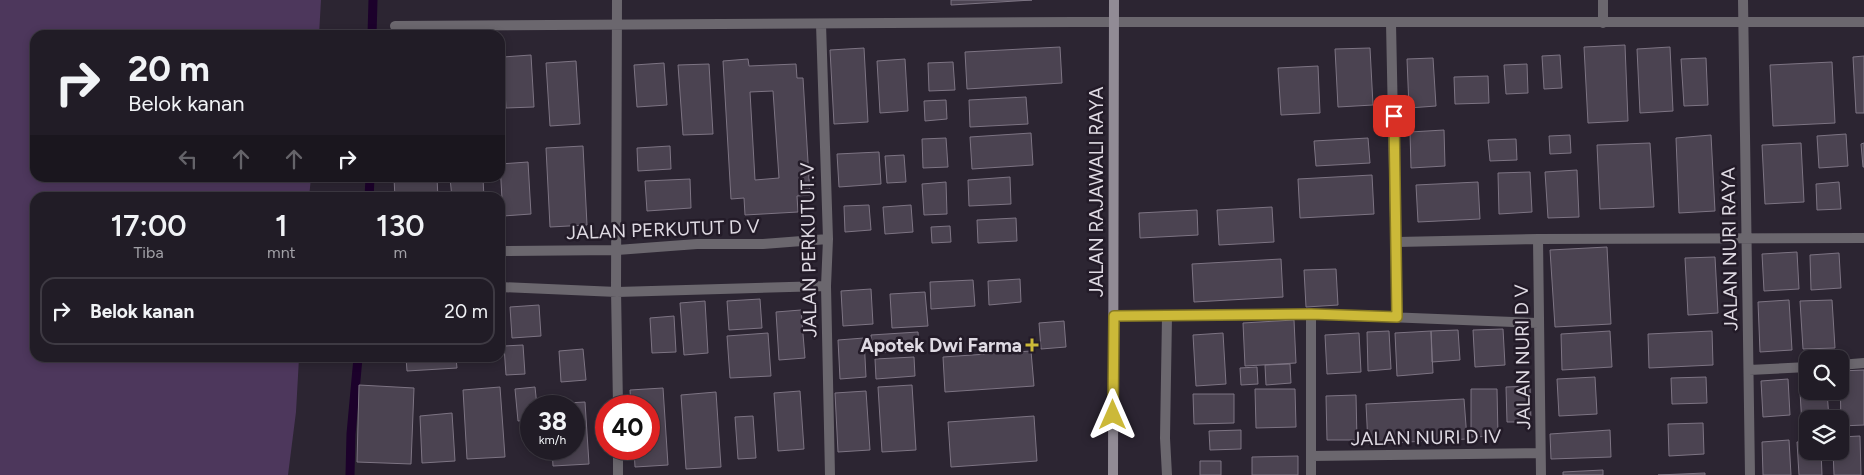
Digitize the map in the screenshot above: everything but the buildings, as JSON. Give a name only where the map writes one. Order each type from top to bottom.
[{"type":"street","points":[[617,0],[618,395]]},
{"type":"street","name":"JALAN RAJAWALI RAYA","points":[[1113,475],[1114,0]]},
{"type":"street","points":[[1603,0],[1603,22]]},
{"type":"street","name":"JALAN NURI RAYA","points":[[1742,0],[1750,475]]},
{"type":"street","points":[[395,26],[1864,22]]},
{"type":"street","points":[[1391,23],[1397,242],[1397,317]]},
{"type":"street","name":"JALAN PERKUTUT.V","points":[[821,24],[828,239],[826,286],[830,475]]},
{"type":"street","points":[[1397,242],[1864,238]]},
{"type":"street","name":"JALAN PERKUTUT D V","points":[[505,250],[617,250],[698,244],[762,244],[828,239]]},
{"type":"street","name":"JALAN NURI D V","points":[[1538,240],[1541,475]]},
{"type":"street","points":[[505,287],[617,292],[826,286]]},
{"type":"street","points":[[1114,316],[1311,314],[1538,323]]},
{"type":"street","points":[[1311,314],[1311,475]]},
{"type":"street","points":[[1167,316],[1165,438],[1167,475]]},
{"type":"street","points":[[1849,364],[1864,363]]},
{"type":"street","points":[[1749,370],[1799,367]]},
{"type":"street","name":"JALAN NURI D IV","points":[[1311,456],[1540,453]]},
{"type":"street","points":[[618,460],[618,475]]},
{"type":"shaded area","points":[[0,0],[321,0],[319,30],[30,30],[30,182],[311,182],[310,192],[30,192],[30,362],[299,362],[296,412],[288,475],[0,475]]},
{"type":"waterway","points":[[372,30],[373,0]]},
{"type":"waterway","points":[[369,192],[370,182]]},
{"type":"waterway","points":[[350,475],[351,434],[358,362]]},
{"type":"place","name":"Apotek Dwi Farma","points":[[1032,345]]},
{"type":"route","points":[[1113,415],[1114,316],[1311,314],[1397,317],[1394,116]]}]
